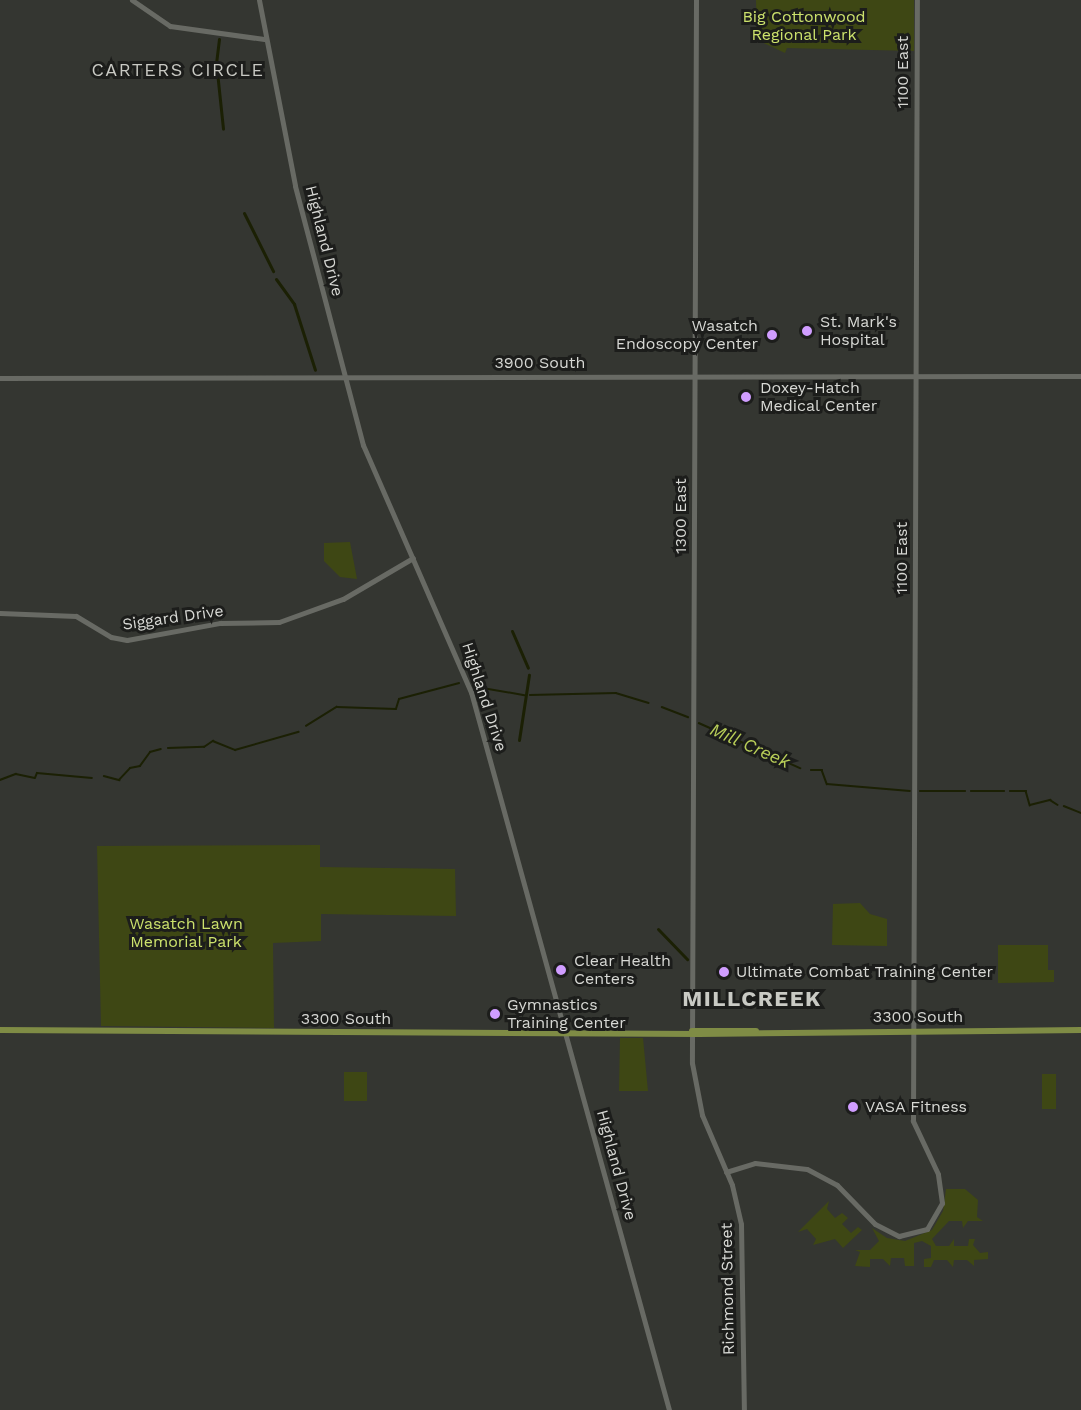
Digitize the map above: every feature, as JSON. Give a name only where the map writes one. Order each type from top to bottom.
[{"type":"main road","points":[[132,0],[170,26],[264,39]]},
{"type":"main road","name":"Highland Drive","points":[[259,0],[264,39],[295,186],[366,453],[471,692],[669,1410]]},
{"type":"main road","name":"1300 East","points":[[692,1032],[696,0]]},
{"type":"main road","name":"1100 East","points":[[726,1172],[755,1163],[807,1169],[837,1185],[880,1228],[899,1236],[914,1236],[934,1222],[943,1198],[939,1176],[916,1134],[913,1116],[917,0]]},
{"type":"main road","name":"3900 South","points":[[0,378],[1081,376]]},
{"type":"main road","name":"Siggard Drive","points":[[0,614],[76,616],[111,637],[127,640],[220,623],[279,622],[343,599],[413,558]]},
{"type":"main road","name":"3300 South","points":[[0,1030],[692,1032],[1081,1030]]},
{"type":"main road","name":"Richmond Street","points":[[692,1032],[697,1098],[726,1172],[742,1235],[744,1410]]},
{"type":"green space","name":"Big Cottonwood Regional Park","points":[[756,0],[914,0],[914,51],[787,48],[785,53],[757,40]]},
{"type":"green space","points":[[350,542],[357,579],[340,577],[324,561],[324,543]]},
{"type":"green space","name":"Wasatch Lawn Memorial Park","points":[[320,845],[320,867],[455,869],[456,916],[321,914],[321,941],[273,943],[274,1028],[101,1026],[97,846]]},
{"type":"green space","points":[[860,903],[870,914],[887,919],[887,946],[832,945],[833,904]]},
{"type":"green space","points":[[998,945],[1048,945],[1048,970],[1054,970],[1054,982],[998,983]]},
{"type":"green space","points":[[620,1038],[643,1038],[648,1091],[619,1091]]},
{"type":"green space","points":[[344,1072],[367,1072],[367,1101],[344,1101]]},
{"type":"green space","points":[[1042,1074],[1056,1074],[1056,1109],[1042,1109]]},
{"type":"green space","points":[[946,1189],[965,1189],[978,1200],[977,1217],[983,1221],[968,1221],[963,1228],[962,1221],[949,1221],[932,1239],[936,1246],[949,1246],[954,1239],[954,1246],[968,1246],[969,1239],[975,1239],[973,1245],[980,1253],[988,1252],[988,1259],[974,1260],[974,1266],[967,1260],[954,1260],[953,1267],[947,1260],[934,1260],[931,1267],[924,1267],[924,1259],[931,1258],[931,1246],[922,1241],[914,1243],[914,1266],[905,1266],[904,1258],[891,1258],[890,1266],[883,1259],[870,1259],[870,1267],[855,1266],[860,1252],[855,1250],[870,1250],[879,1241],[872,1228],[887,1238],[905,1241],[932,1230],[943,1211]]},
{"type":"green space","points":[[829,1201],[827,1209],[835,1218],[842,1213],[848,1218],[842,1224],[851,1233],[858,1227],[862,1230],[843,1248],[835,1239],[813,1245],[816,1239],[807,1229],[798,1232]]},
{"type":"waterway","points":[[219,39],[216,62],[223,129]]},
{"type":"waterway","points":[[244,213],[273,271]]},
{"type":"waterway","points":[[276,279],[294,304],[315,370]]},
{"type":"waterway","points":[[512,631],[528,668]]},
{"type":"waterway","points":[[519,740],[529,675]]},
{"type":"waterway","name":"Mill Creek","points":[[306,726],[337,707],[396,709],[399,699],[459,683]]},
{"type":"waterway","name":"Mill Creek","points":[[477,687],[524,695]]},
{"type":"waterway","name":"Mill Creek","points":[[530,695],[616,693],[649,703]]},
{"type":"waterway","name":"Mill Creek","points":[[662,707],[688,717]]},
{"type":"waterway","name":"Mill Creek","points":[[699,723],[800,768]]},
{"type":"waterway","name":"Mill Creek","points":[[168,748],[204,747],[213,741],[235,750],[298,732]]},
{"type":"waterway","name":"Mill Creek","points":[[104,776],[119,780],[130,768],[140,766],[150,752],[161,749]]},
{"type":"waterway","name":"Mill Creek","points":[[811,770],[822,770],[827,784],[910,791]]},
{"type":"waterway","name":"Mill Creek","points":[[0,780],[16,774],[35,778],[37,773],[92,778]]},
{"type":"waterway","name":"Mill Creek","points":[[920,791],[965,791]]},
{"type":"waterway","name":"Mill Creek","points":[[971,791],[1004,791]]},
{"type":"waterway","name":"Mill Creek","points":[[1010,791],[1026,791],[1030,805],[1050,800],[1058,805]]},
{"type":"waterway","name":"Mill Creek","points":[[1064,806],[1081,813]]},
{"type":"waterway","points":[[658,929],[687,959]]},
{"type":"place","name":"St. Mark's Hospital","points":[[807,331]]},
{"type":"place","name":"Wasatch Endoscopy Center","points":[[772,335]]},
{"type":"place","name":"Doxey-Hatch Medical Center","points":[[746,397]]},
{"type":"place","name":"Clear Health Centers","points":[[561,970]]},
{"type":"place","name":"Ultimate Combat Training Center","points":[[724,972]]},
{"type":"place","name":"Gymnastics Training Center","points":[[495,1014]]},
{"type":"place","name":"VASA Fitness","points":[[853,1107]]},
{"type":"district","name":"CARTERS CIRCLE","points":[[178,70]]},
{"type":"district","name":"MILLCREEK","points":[[752,999]]}]
